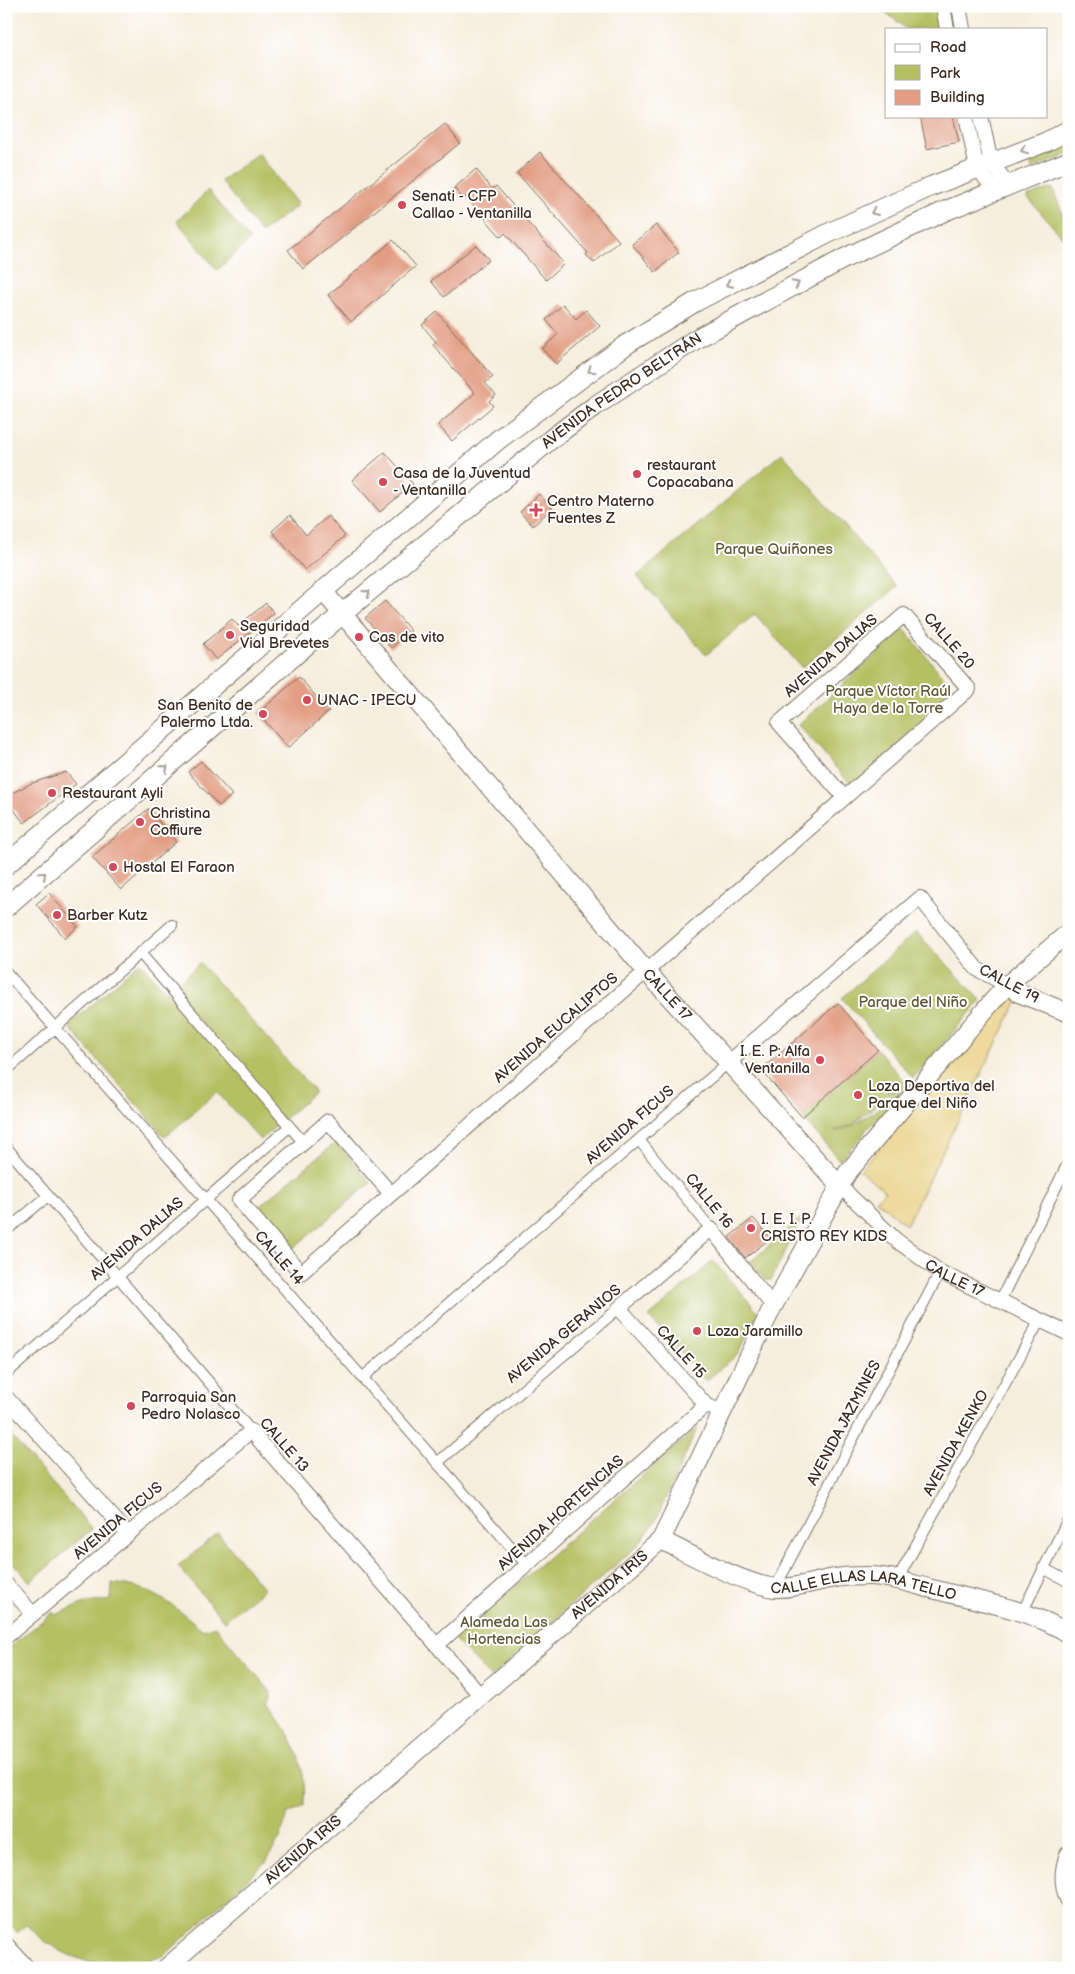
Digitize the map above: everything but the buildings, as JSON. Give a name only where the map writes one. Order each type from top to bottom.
[{"type":"main road","points":[[6,865],[499,439],[627,344],[695,302],[889,205],[1046,142],[1069,130]]},
{"type":"main road","name":"AVENIDA PEDRO BELTRÁN","points":[[6,907],[342,614],[550,440],[645,372],[712,329],[845,258],[898,232],[1069,161]]},
{"type":"street","points":[[943,6],[948,28]]},
{"type":"street","points":[[959,6],[964,28]]},
{"type":"street","points":[[967,118],[984,166],[1002,188]]},
{"type":"street","points":[[981,118],[984,166]]},
{"type":"street","name":"CALLE 17","points":[[322,590],[646,971],[840,1186],[896,1240],[940,1272],[1069,1334]]},
{"type":"street","name":"CALLE 20","points":[[904,615],[969,689]]},
{"type":"street","name":"AVENIDA DALIAS","points":[[844,797],[779,723],[904,615]]},
{"type":"street","name":"AVENIDA EUCALIPTOS","points":[[301,1273],[969,689]]},
{"type":"street","name":"CALLE 19","points":[[920,898],[977,969],[1021,994],[1069,1013]]},
{"type":"street","name":"AVENIDA FICUS","points":[[362,1378],[920,898]]},
{"type":"street","points":[[6,1071],[172,925]]},
{"type":"street","name":"AVENIDA IRIS","points":[[166,1968],[661,1540],[714,1408],[854,1164],[1007,985],[1069,932]]},
{"type":"street","points":[[140,952],[304,1143],[328,1121],[391,1194]]},
{"type":"street","name":"CALLE 14","points":[[6,972],[527,1565]]},
{"type":"street","name":"AVENIDA DALIAS","points":[[6,1374],[289,1127]]},
{"type":"street","name":"CALLE 16","points":[[639,1140],[774,1306]]},
{"type":"street","name":"CALLE 14","points":[[301,1273],[239,1200],[304,1143]]},
{"type":"street","name":"CALLE 13","points":[[6,1146],[480,1695]]},
{"type":"street","points":[[1000,1301],[1069,1161]]},
{"type":"street","points":[[6,1231],[48,1196]]},
{"type":"street","name":"AVENIDA GERANIOS","points":[[437,1463],[712,1229]]},
{"type":"street","name":"AVENIDA JAZMINES","points":[[774,1588],[940,1272]]},
{"type":"street","name":"CALLE 15","points":[[619,1308],[714,1408]]},
{"type":"street","name":"AVENIDA KENKO","points":[[897,1580],[1040,1320]]},
{"type":"street","points":[[6,1396],[128,1534]]},
{"type":"street","name":"AVENIDA HORTENCIAS","points":[[437,1645],[527,1565],[714,1408]]},
{"type":"street","name":"AVENIDA FICUS","points":[[6,1636],[251,1431]]},
{"type":"street","points":[[1022,1613],[1069,1518]]},
{"type":"street","name":"CALLE ELLAS LARA TELLO","points":[[661,1540],[735,1575],[774,1588],[788,1588],[837,1577],[871,1576],[897,1580],[1022,1613],[1062,1629],[1069,1634]]},
{"type":"street","points":[[1043,1568],[1069,1582]]},
{"type":"street","points":[[6,1584],[33,1614]]},
{"type":"street","points":[[1069,1856],[1063,1880],[1069,1899]]},
{"type":"street","points":[[6,1944],[28,1968]]},
{"type":"green space","points":[[878,6],[936,6],[941,28],[905,28]]},
{"type":"green space","points":[[1069,136],[1069,154],[1032,169],[1026,154]]},
{"type":"green space","points":[[258,153],[298,205],[261,233],[221,181]]},
{"type":"green space","points":[[1052,188],[1069,228],[1069,245],[1027,197]]},
{"type":"green space","points":[[208,190],[250,240],[217,270],[177,221]]},
{"type":"green space","name":"Parque Quiñones","points":[[782,453],[897,587],[802,668],[755,614],[706,655],[637,576]]},
{"type":"green space","name":"Parque Víctor Raúl Haya de la Torre","points":[[904,629],[957,694],[853,787],[798,725]]},
{"type":"green space","name":"Parque del Niño","points":[[916,932],[981,1000],[913,1078],[842,998]]},
{"type":"green space","points":[[140,962],[167,992],[200,963],[315,1092],[260,1140],[217,1092],[165,1137],[68,1026]]},
{"type":"green space","name":"Loza Deportiva del Parque del Niño","points":[[878,1050],[904,1081],[908,1083],[861,1138],[839,1160],[802,1117]],"holes":[[[899,1086],[880,1107],[860,1121],[851,1126],[842,1130],[834,1131],[852,1125]]]},
{"type":"green space","points":[[336,1142],[371,1183],[292,1249],[257,1208]]},
{"type":"green space","points":[[803,1216],[771,1280],[765,1280],[750,1262]]},
{"type":"green space","points":[[713,1261],[759,1313],[738,1354],[706,1381],[649,1317]]},
{"type":"green space","name":"Alameda Las Hortencias","points":[[698,1427],[655,1522],[639,1544],[491,1677],[454,1639]]},
{"type":"green space","points":[[6,1430],[92,1529],[30,1582],[6,1555]]},
{"type":"green space","points":[[218,1533],[264,1589],[224,1621],[178,1566]]},
{"type":"green space","points":[[112,1583],[135,1587],[154,1594],[203,1630],[215,1626],[271,1692],[268,1704],[291,1739],[301,1764],[305,1792],[304,1806],[288,1814],[280,1838],[266,1862],[165,1955],[128,1964],[92,1962],[74,1957],[42,1939],[27,1925],[17,1933],[6,1921],[6,1650],[53,1612],[55,1615],[85,1603],[111,1600]]},
{"type":"sand","points":[[1013,994],[1021,994],[906,1225],[876,1200],[885,1191],[860,1170]]},
{"type":"place","name":"Senati - CFP Callao - Ventanilla","points":[[402,205]]},
{"type":"place","name":"restaurant Copacabana","points":[[637,474]]},
{"type":"place","name":"Casa de la Juventud - Ventanilla","points":[[383,482]]},
{"type":"place","name":"Centro Materno Fuentes Z","points":[[536,510]]},
{"type":"place","name":"Seguridad Vial Brevetes","points":[[230,635]]},
{"type":"place","name":"Cas de vito","points":[[359,637]]},
{"type":"place","name":"UNAC - IPECU","points":[[307,700]]},
{"type":"place","name":"San Benito de Palermo Ltda.","points":[[263,714]]},
{"type":"place","name":"Restaurant Ayli","points":[[52,793]]},
{"type":"place","name":"Christina Coffiure","points":[[140,822]]},
{"type":"place","name":"Hostal El Faraon","points":[[113,867]]},
{"type":"place","name":"Barber Kutz","points":[[57,915]]},
{"type":"place","name":"I. E. P: Alfa Ventanilla","points":[[820,1060]]},
{"type":"place","name":"Loza Deportiva del Parque del Niño","points":[[858,1095]]},
{"type":"place","name":"I. E. I. P. CRISTO REY KIDS","points":[[751,1228]]},
{"type":"place","name":"Loza Jaramillo","points":[[697,1331]]},
{"type":"place","name":"Parroquia San Pedro Nolasco","points":[[131,1406]]}]
